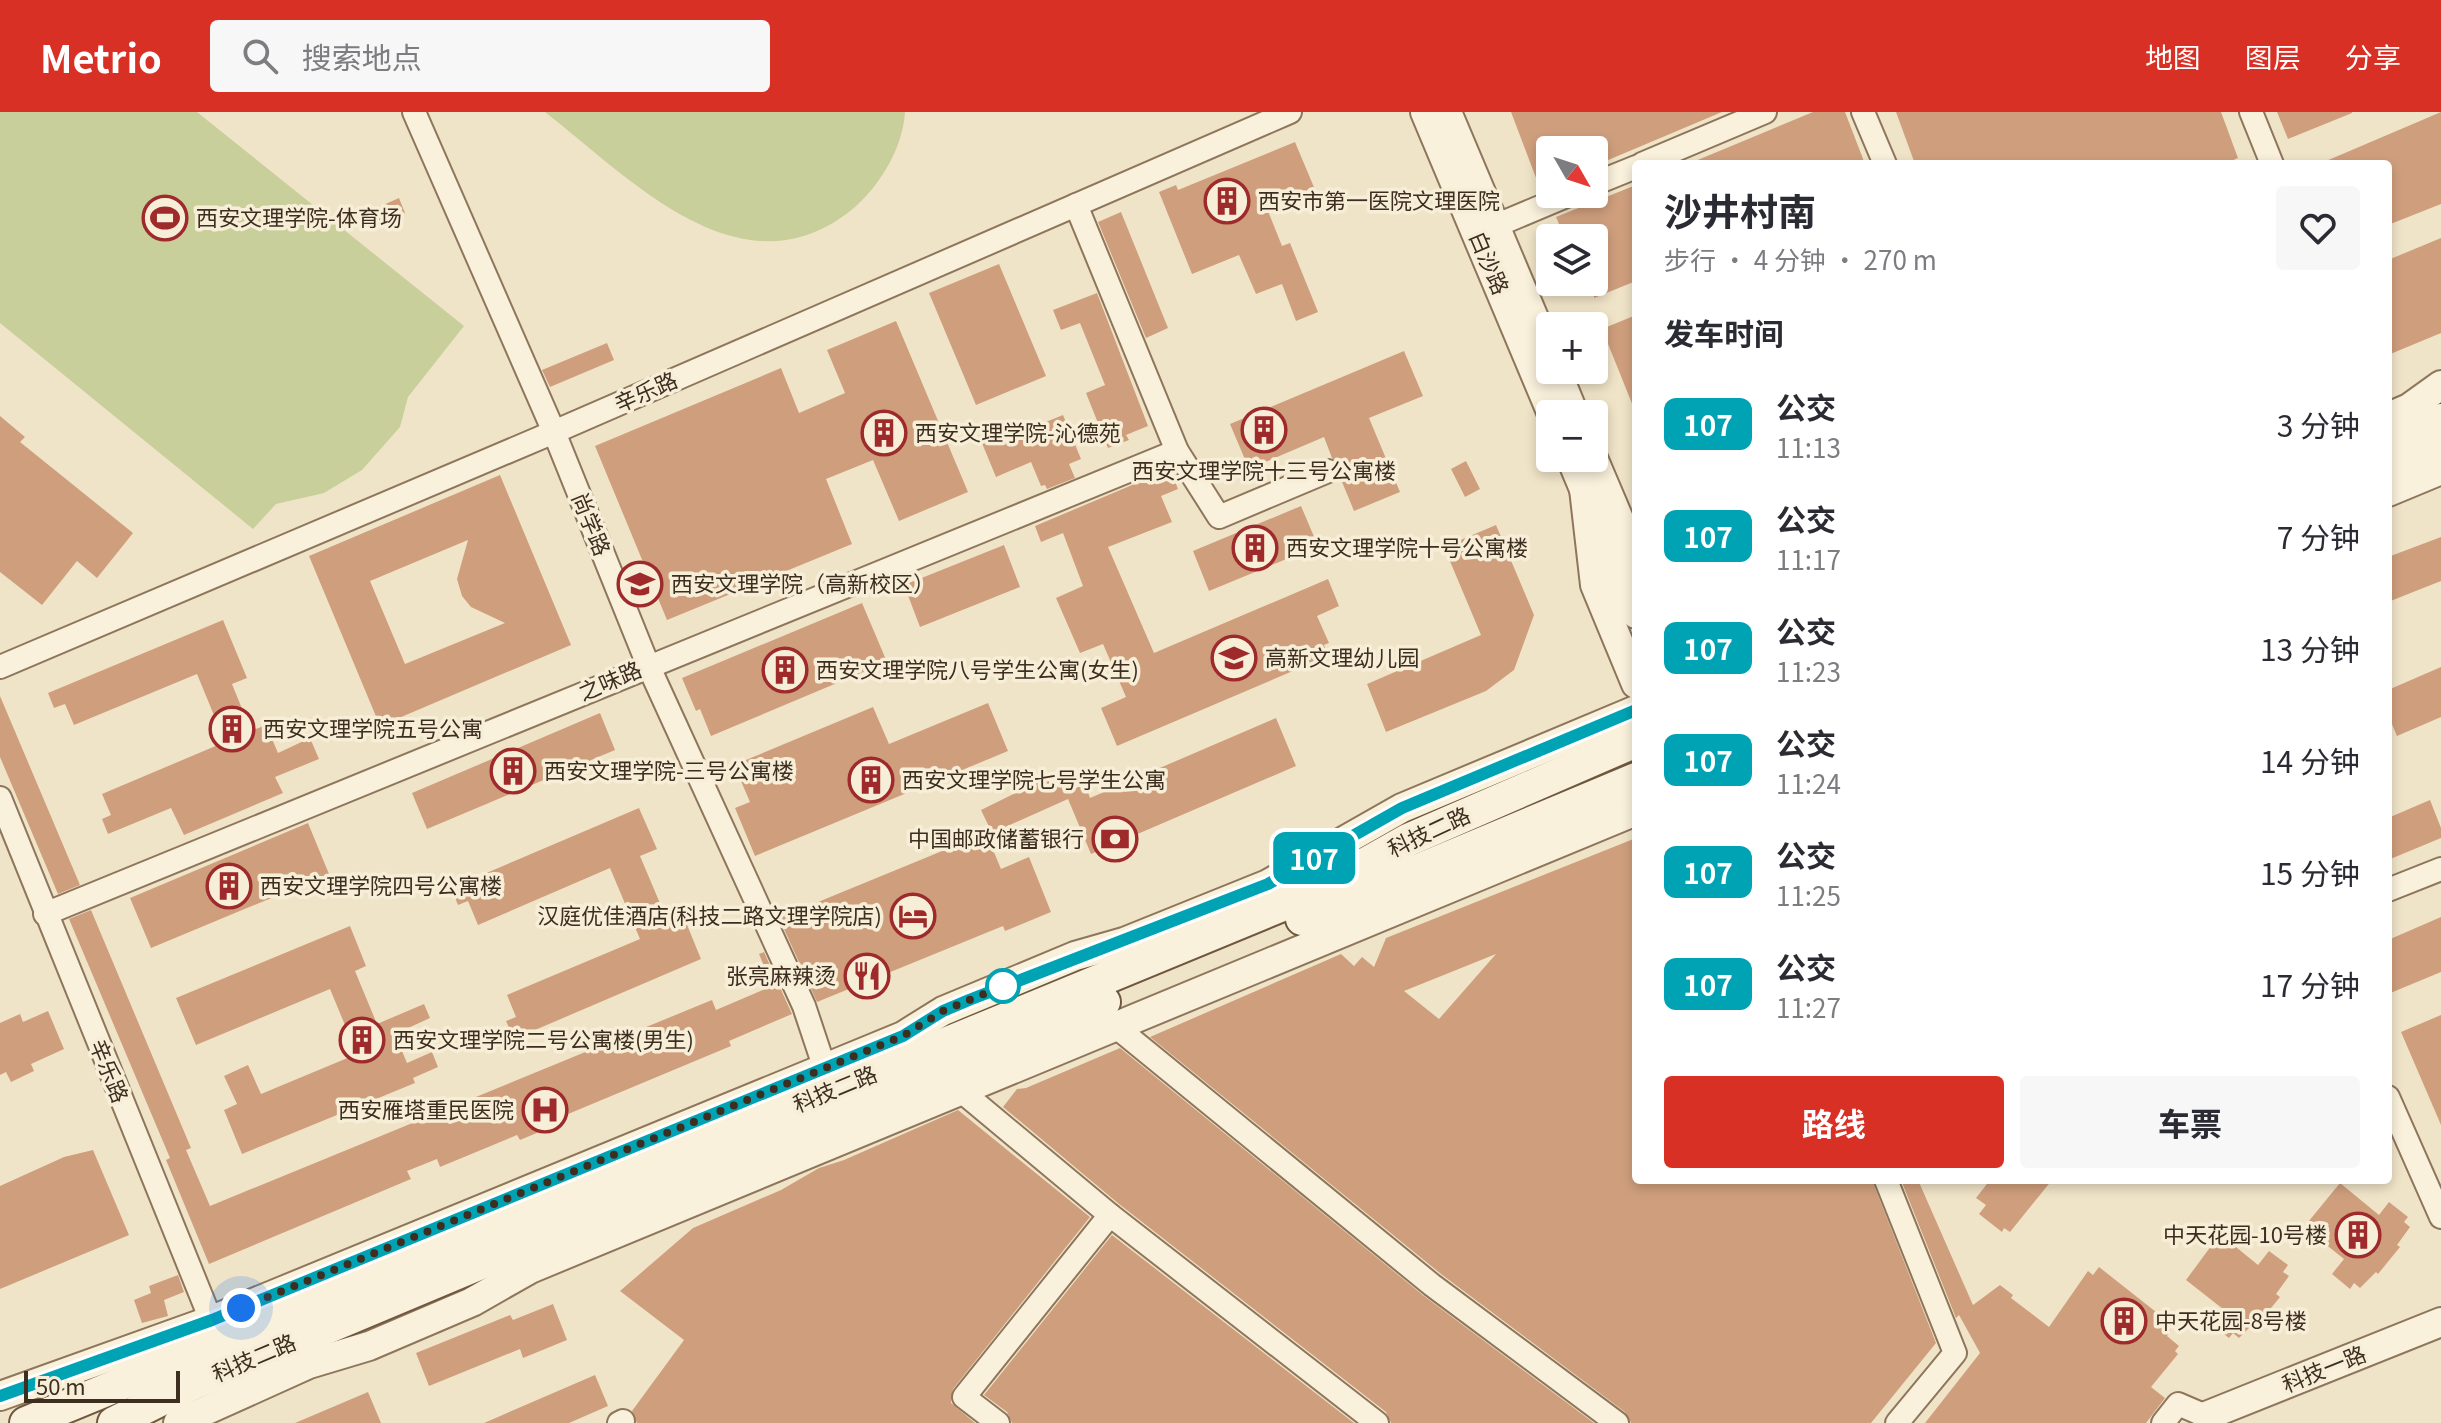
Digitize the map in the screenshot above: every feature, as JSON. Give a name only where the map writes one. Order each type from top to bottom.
[{"type":"main road","points":[[2392,440],[2441,420]]},
{"type":"main road","points":[[2392,465],[2441,445]]},
{"type":"main road","name":"科技二路","points":[[26,1423],[216,1332],[1321,889],[1408,840],[1632,743]]},
{"type":"main road","name":"科技二路","points":[[114,1423],[192,1384],[1632,781]]},
{"type":"street","name":"尚学路","points":[[414,112],[554,432],[648,665],[804,1006],[825,1069]]},
{"type":"street","name":"辛乐路","points":[[0,667],[554,432],[1290,112]]},
{"type":"street","name":"白沙路","points":[[1425,112],[1546,400]]},
{"type":"street","name":"白沙路","points":[[1447,112],[1536,323]]},
{"type":"street","points":[[1651,160],[1765,112]]},
{"type":"street","points":[[1863,112],[1883,160]]},
{"type":"street","points":[[2251,112],[2270,160]]},
{"type":"street","points":[[1608,178],[1632,169]]},
{"type":"street","points":[[1076,205],[1177,451],[1219,517],[1328,471]]},
{"type":"street","points":[[1495,226],[1538,208]]},
{"type":"street","points":[[2392,415],[2409,408],[2441,385]]},
{"type":"street","name":"之味路","points":[[45,914],[1177,451]]},
{"type":"street","points":[[2392,490],[2441,470]]},
{"type":"street","points":[[1593,476],[1632,518]]},
{"type":"street","points":[[1593,476],[1632,551]]},
{"type":"street","points":[[1593,476],[1632,601]]},
{"type":"street","points":[[1593,476],[1595,585],[1632,674]]},
{"type":"street","points":[[0,1396],[216,1332],[903,1036],[957,1005],[1075,956],[1124,942],[1268,884],[1402,808],[1632,712]]},
{"type":"street","name":"辛乐路","points":[[0,798],[216,1332]]},
{"type":"street","points":[[178,1423],[309,1364],[369,1346],[459,1308],[530,1269],[1632,813]]},
{"type":"street","points":[[2392,888],[2441,869]]},
{"type":"street","points":[[1115,1026],[1432,1285],[1617,1423]]},
{"type":"street","points":[[960,1090],[1110,1215],[1377,1423]]},
{"type":"street","points":[[2392,1106],[2441,1217]]},
{"type":"street","points":[[1888,1184],[1955,1353],[1897,1423]]},
{"type":"street","points":[[998,1423],[964,1397],[1110,1215]]},
{"type":"street","name":"科技一路","points":[[2206,1416],[2441,1322]]},
{"type":"street","points":[[2163,1423],[2178,1404],[2206,1416]]},
{"type":"green space","name":"西安文理学院-体育场","points":[[0,112],[197,112],[464,326],[408,397],[400,427],[362,470],[324,493],[276,504],[253,529],[0,323]]},
{"type":"green space","points":[[545,112],[905,112],[900,138],[889,164],[874,187],[855,207],[813,233],[772,241],[731,236],[691,220],[614,168]]},
{"type":"building","points":[[1511,112],[1722,112],[1608,160],[1608,136],[1536,136],[1536,178]]},
{"type":"building","points":[[1813,112],[1845,112],[1863,160],[1698,160]]},
{"type":"building","points":[[1896,112],[2221,112],[2238,158],[2233,160],[1914,160]]},
{"type":"building","points":[[2277,112],[2352,112],[2352,113],[2288,139]]},
{"type":"building","points":[[2441,112],[2441,204],[2392,223],[2392,160],[2328,160]]},
{"type":"building","name":"西安市第一医院文理医院","points":[[1295,142],[1316,192],[1268,211],[1282,246],[1290,243],[1318,312],[1296,321],[1282,284],[1256,294],[1239,255],[1192,274],[1159,192],[1176,185],[1178,190]]},
{"type":"building","points":[[1632,187],[1632,283],[1608,292],[1608,224],[1559,224],[1556,217],[1578,208],[1608,208],[1608,196]]},
{"type":"building","points":[[399,198],[405,213],[381,224],[374,209]]},
{"type":"building","points":[[1121,212],[1168,328],[1146,338],[1098,222]]},
{"type":"building","points":[[2441,238],[2441,333],[2392,353],[2392,258]]},
{"type":"building","points":[[999,264],[1046,376],[976,405],[929,293]]},
{"type":"building","points":[[1097,293],[1148,426],[1126,435],[1129,440],[1108,448],[1086,393],[1105,385],[1080,323],[1061,330],[1053,310]]},
{"type":"building","points":[[1632,317],[1632,404],[1608,344],[1608,327]]},
{"type":"building","points":[[896,321],[968,492],[899,521],[873,460],[826,479],[852,544],[667,620],[595,446],[781,368],[799,413],[845,393],[827,350]]},
{"type":"building","points":[[607,343],[614,360],[550,387],[542,370]]},
{"type":"building","name":"西安文理学院十三号公寓楼","points":[[1404,351],[1423,396],[1369,418],[1400,492],[1354,511],[1340,477],[1340,465],[1332,458],[1324,437],[1249,469],[1230,424]]},
{"type":"building","points":[[1063,415],[1081,459],[1069,464],[1075,478],[1047,489],[1045,485],[1041,486],[1031,462],[996,477],[979,436],[997,429],[1001,440]]},
{"type":"building","points":[[0,416],[25,437],[20,442],[133,533],[97,578],[77,561],[42,605],[0,572]]},
{"type":"building","points":[[1466,461],[1480,489],[1465,497],[1451,469]]},
{"type":"building","points":[[1170,469],[1178,489],[1161,496],[1172,522],[1108,547],[1154,653],[1328,579],[1339,606],[1317,616],[1329,643],[1324,645],[1328,656],[1117,746],[1101,708],[1126,697],[1103,644],[1080,653],[1056,598],[1083,586],[1063,533],[1041,542],[1035,526]]},
{"type":"building","points":[[500,475],[571,645],[380,726],[309,556]],"holes":[[[468,540],[457,579],[462,596],[471,607],[505,623],[405,664],[370,581]]]},
{"type":"building","name":"西安文理学院十号公寓楼","points":[[1301,506],[1318,546],[1209,591],[1193,551]]},
{"type":"building","points":[[1496,525],[1534,615],[1514,670],[1486,691],[1386,732],[1367,684],[1481,635],[1444,547]]},
{"type":"building","points":[[2441,537],[2441,581],[2392,600],[2392,555]]},
{"type":"building","points":[[1004,545],[1020,587],[920,627],[904,585]]},
{"type":"building","name":"西安文理学院八号学生公寓(女生)","points":[[862,603],[887,662],[711,736],[682,678]]},
{"type":"building","name":"西安文理学院五号公寓","points":[[223,620],[247,678],[232,684],[251,731],[266,725],[278,753],[310,738],[319,759],[275,777],[283,793],[184,835],[171,808],[108,834],[102,819],[111,815],[102,794],[225,742],[197,674],[74,725],[65,704],[54,708],[48,693]]},
{"type":"building","points":[[2441,667],[2441,717],[2397,736],[2392,724],[2392,688]]},
{"type":"building","points":[[0,696],[80,885],[58,894],[0,757]]},
{"type":"building","name":"西安文理学院七号学生公寓","points":[[988,703],[1008,751],[755,856],[735,808],[750,802],[734,765],[873,707],[889,744]]},
{"type":"building","name":"西安文理学院-三号公寓楼","points":[[600,713],[615,750],[427,829],[412,793]]},
{"type":"building","points":[[1276,718],[1296,766],[1091,854],[1068,799],[992,833],[981,810],[1058,772],[1067,792],[1085,784],[1090,798]]},
{"type":"building","points":[[2430,800],[2441,828],[2441,838],[2392,858],[2392,816]]},
{"type":"building","points":[[639,808],[657,849],[640,856],[670,927],[685,920],[701,959],[514,1039],[506,1021],[516,1017],[507,995],[640,939],[610,868],[478,925],[468,901],[458,905],[451,888]]},
{"type":"building","name":"西安文理学院四号公寓楼","points":[[308,823],[329,874],[151,948],[130,898]]},
{"type":"building","name":"汉庭优佳酒店(科技二路文理学院店)","points":[[986,833],[1001,869],[1029,857],[1051,912],[1005,931],[1003,926],[817,1002],[779,918]]},
{"type":"building","points":[[1632,840],[1632,1184],[1874,1184],[1936,1343],[1871,1423],[1631,1423],[1625,1412],[1441,1274],[1150,1037],[1341,954],[1354,966],[1362,957],[1374,967],[1386,938]],"holes":[[[1496,954],[1439,1019],[1404,991]]]},
{"type":"building","points":[[91,910],[191,1148],[186,1150],[210,1206],[712,1000],[716,1010],[772,986],[759,954],[764,952],[792,1014],[729,1041],[731,1046],[549,1122],[551,1127],[520,1140],[517,1135],[440,1167],[437,1159],[407,1171],[411,1179],[209,1264],[166,1160],[170,1158],[69,919]]},
{"type":"building","points":[[2441,917],[2441,972],[2392,992],[2392,938]]},
{"type":"building","name":"西安文理学院二号公寓楼(男生)","points":[[350,926],[366,966],[355,971],[377,1024],[424,1004],[430,1018],[395,1034],[407,1063],[432,1052],[438,1067],[413,1078],[415,1083],[242,1154],[224,1110],[237,1104],[224,1076],[248,1065],[261,1094],[357,1054],[330,989],[196,1045],[176,998]]},
{"type":"building","points":[[48,1011],[64,1049],[31,1064],[34,1071],[11,1082],[6,1072],[0,1075],[0,1023],[20,1014],[23,1022]]},
{"type":"building","points":[[2441,1015],[2441,1125],[2401,1032]]},
{"type":"building","points":[[1120,1048],[1424,1296],[1594,1423],[1391,1423],[1386,1412],[1119,1204],[1003,1107],[1017,1089]]},
{"type":"building","points":[[958,1110],[1090,1217],[953,1389],[951,1403],[975,1423],[637,1423],[632,1411],[684,1340],[620,1291],[693,1228],[781,1190],[819,1168]]},
{"type":"building","points":[[93,1150],[129,1235],[0,1289],[0,1186],[64,1157]]},
{"type":"building","points":[[1903,1184],[1920,1184],[1973,1305],[2000,1285],[2013,1295],[2011,1298],[2049,1327],[2088,1271],[2093,1275],[2099,1267],[2170,1323],[2167,1326],[2171,1330],[2167,1336],[2179,1346],[2175,1351],[2178,1354],[2151,1387],[2165,1398],[2146,1423],[1925,1423],[1980,1353],[1959,1315],[1956,1318]]},
{"type":"building","points":[[1987,1184],[2049,1184],[2010,1232],[2004,1228],[2002,1232],[1979,1214],[1986,1205],[1976,1198]]},
{"type":"building","name":"中天花园-10号楼","points":[[2341,1184],[2379,1215],[2389,1202],[2408,1217],[2404,1222],[2410,1227],[2397,1245],[2400,1247],[2378,1274],[2376,1272],[2360,1288],[2354,1283],[2350,1289],[2332,1274],[2344,1259],[2304,1227]]},
{"type":"building","points":[[2220,1234],[2258,1265],[2269,1251],[2288,1265],[2283,1272],[2289,1276],[2276,1294],[2280,1297],[2258,1324],[2255,1322],[2239,1338],[2233,1333],[2229,1338],[2211,1324],[2223,1309],[2186,1280]]},
{"type":"building","points":[[1112,1235],[1354,1423],[1012,1423],[1007,1412],[984,1395]]},
{"type":"building","points":[[178,1275],[184,1292],[164,1300],[168,1316],[142,1323],[134,1300],[151,1293],[149,1286]]},
{"type":"building","points":[[553,1304],[567,1340],[523,1358],[520,1349],[429,1386],[416,1353],[510,1315],[513,1320]]},
{"type":"building","points":[[595,1375],[608,1406],[569,1423],[484,1423]]},
{"type":"building","points":[[368,1392],[381,1423],[295,1423]]},
{"type":"bus line","name":"107","points":[[0,1396],[212,1320],[903,1036],[943,1011],[1075,956],[1124,942],[1268,884],[1402,808],[1632,712]]},
{"type":"place","name":"西安市第一医院文理医院","points":[[1227,201]]},
{"type":"place","name":"西安文理学院-体育场","points":[[165,218]]},
{"type":"place","name":"西安文理学院十三号公寓楼","points":[[1264,430]]},
{"type":"place","name":"西安文理学院-沁德苑","points":[[884,433]]},
{"type":"place","name":"西安文理学院十号公寓楼","points":[[1255,548]]},
{"type":"place","name":"西安文理学院（高新校区）","points":[[640,584]]},
{"type":"place","name":"高新文理幼儿园","points":[[1234,658]]},
{"type":"place","name":"西安文理学院八号学生公寓(女生)","points":[[785,670]]},
{"type":"place","name":"西安文理学院五号公寓","points":[[232,729]]},
{"type":"place","name":"西安文理学院-三号公寓楼","points":[[513,771]]},
{"type":"place","name":"西安文理学院七号学生公寓","points":[[871,780]]},
{"type":"place","name":"中国邮政储蓄银行","points":[[1115,839]]},
{"type":"place","name":"西安文理学院四号公寓楼","points":[[229,886]]},
{"type":"place","name":"汉庭优佳酒店(科技二路文理学院店)","points":[[913,916]]},
{"type":"place","name":"张亮麻辣烫","points":[[867,976]]},
{"type":"place","name":"西安文理学院二号公寓楼(男生)","points":[[362,1040]]},
{"type":"place","name":"西安雁塔重民医院","points":[[545,1110]]},
{"type":"place","name":"中天花园-10号楼","points":[[2358,1235]]},
{"type":"place","name":"中天花园-8号楼","points":[[2124,1321]]},
{"type":"route","points":[[241,1308],[903,1036],[943,1011],[1003,986]]}]
